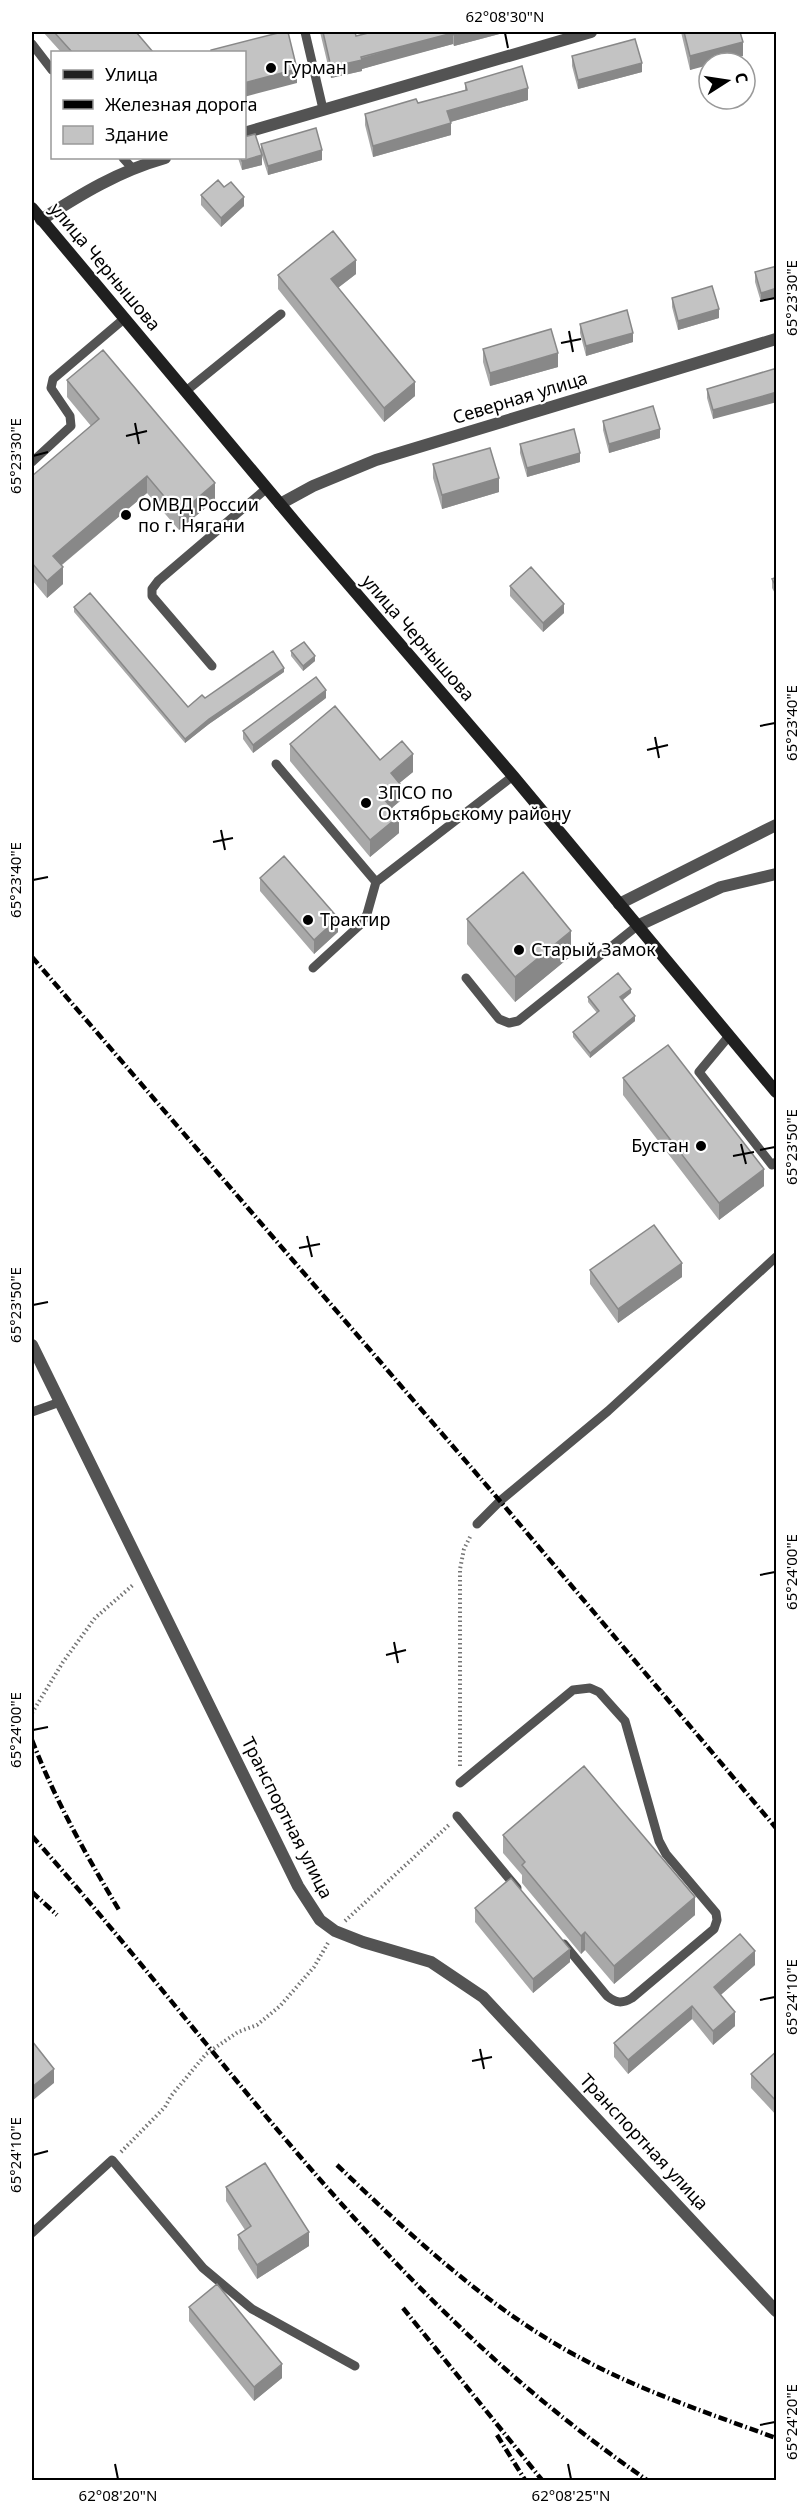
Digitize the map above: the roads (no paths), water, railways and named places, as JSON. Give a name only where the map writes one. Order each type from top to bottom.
[{"type":"main road","name":"улица Чернышова","points":[[32,208],[777,1092]]},
{"type":"street","points":[[246,132],[591,32]]},
{"type":"street","points":[[41,220],[79,195],[132,168],[162,159]]},
{"type":"street","name":"Северная улица","points":[[280,504],[313,486],[376,460],[777,339]]},
{"type":"street","points":[[619,904],[777,825]]},
{"type":"street","points":[[637,926],[721,886],[777,874]]},
{"type":"street","name":"Транспортная улица","points":[[32,1345],[298,1886],[320,1920],[335,1930],[363,1942],[431,1962],[483,1996],[777,2311]]},
{"type":"lane","points":[[305,32],[323,109]]},
{"type":"lane","points":[[32,44],[51,69]]},
{"type":"lane","points":[[124,159],[132,168]]},
{"type":"lane","points":[[186,391],[281,314]]},
{"type":"lane","points":[[32,462],[71,426],[70,416],[51,388],[53,379],[125,318]]},
{"type":"lane","points":[[212,666],[152,596],[152,589],[158,581],[267,488]]},
{"type":"lane","points":[[276,764],[376,882]]},
{"type":"lane","points":[[313,968],[361,924],[367,914],[376,882],[513,776]]},
{"type":"lane","points":[[466,978],[498,1019],[509,1023],[518,1021],[637,926]]},
{"type":"lane","points":[[729,1036],[699,1072],[772,1165],[777,1162]]},
{"type":"lane","points":[[477,1524],[500,1501],[608,1411],[777,1257]]},
{"type":"lane","points":[[32,1412],[60,1402]]},
{"type":"lane","points":[[460,1783],[573,1690],[590,1688],[599,1692],[625,1721],[659,1841],[666,1854],[716,1913],[717,1920],[714,1929],[624,2003],[614,2001],[607,1996],[554,1933]]},
{"type":"lane","points":[[457,1816],[524,1897]]},
{"type":"lane","points":[[32,2233],[112,2160],[204,2268],[252,2309],[355,2366]]},
{"type":"railway","points":[[32,957],[500,1501],[776,1828]]},
{"type":"railway","points":[[32,1740],[72,1827],[119,1910]]},
{"type":"railway","points":[[32,1836],[294,2149],[403,2270],[483,2349],[528,2389],[647,2480]]},
{"type":"railway","points":[[32,1892],[57,1915]]},
{"type":"railway","points":[[337,2165],[450,2268],[542,2336],[623,2379],[776,2438]]},
{"type":"railway","points":[[403,2308],[542,2480]]},
{"type":"railway","points":[[497,2435],[525,2480]]},
{"type":"place","name":"Гурман","points":[[271,68]]},
{"type":"place","name":"ОМВД России по г. Нягани","points":[[126,515]]},
{"type":"place","name":"ЗПСО по Октябрьскому району","points":[[366,803]]},
{"type":"place","name":"Трактир","points":[[308,920]]},
{"type":"place","name":"Старый Замок","points":[[519,950]]},
{"type":"place","name":"Бустан","points":[[701,1146]]}]
